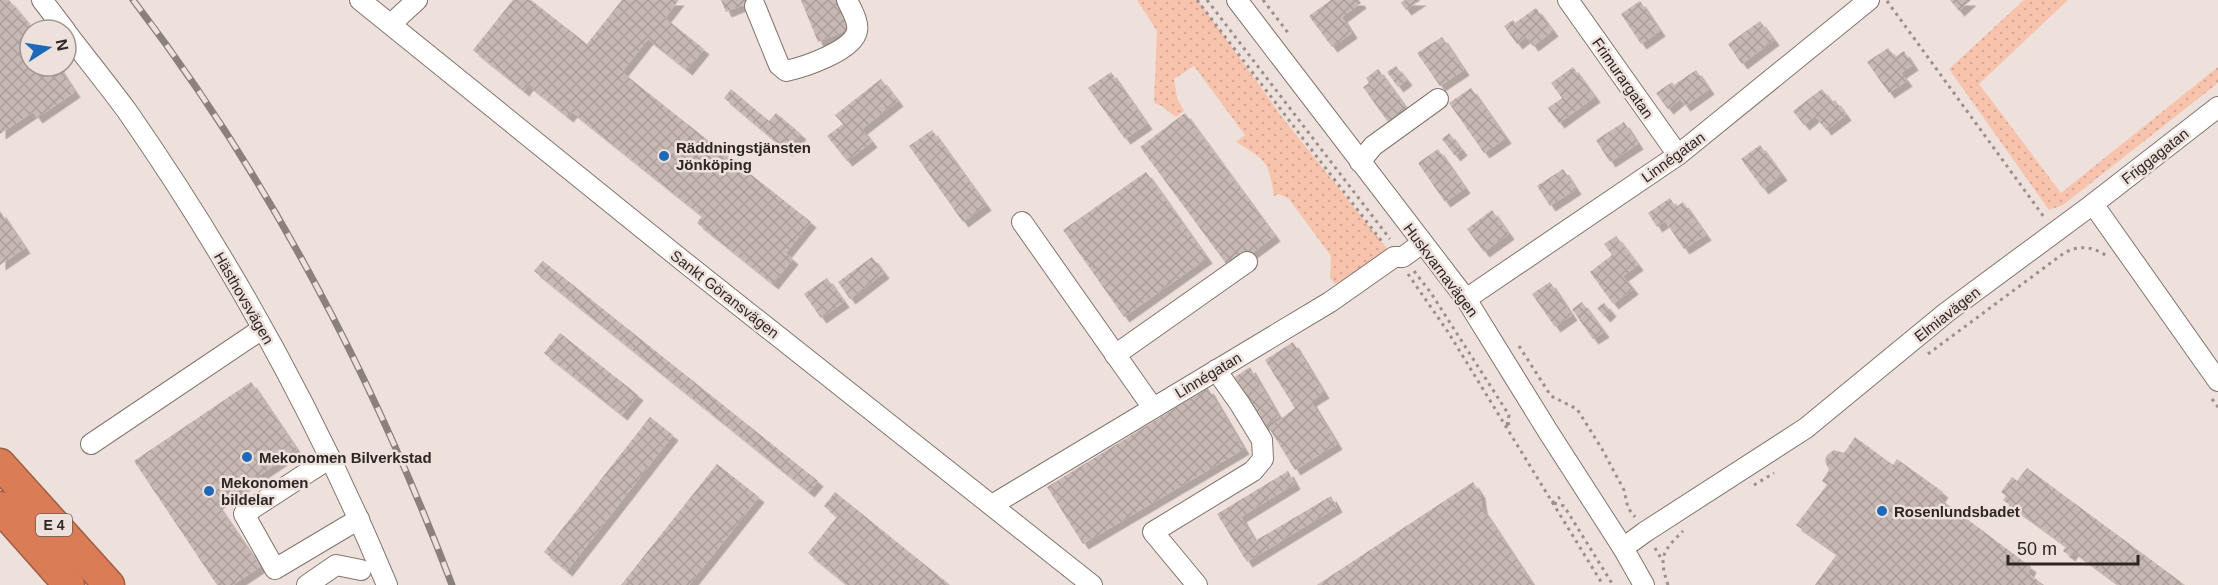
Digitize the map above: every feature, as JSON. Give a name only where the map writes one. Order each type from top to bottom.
[{"type":"highway","name":"E 4","points":[[0,464],[109,585]]},
{"type":"highway","name":"E 4","points":[[0,507],[69,585]]},
{"type":"highway","points":[[0,528],[63,585]]},
{"type":"street","name":"Hästhovsvägen","points":[[42,0],[55,18]]},
{"type":"street","name":"Sankt Göransvägen","points":[[360,0],[683,261],[1092,585]]},
{"type":"street","points":[[391,24],[417,0]]},
{"type":"street","points":[[755,6],[779,65],[786,71],[845,48],[854,39],[857,25],[847,0]]},
{"type":"street","name":"Huskvarnavägen","points":[[1237,0],[1466,299],[1644,585]]},
{"type":"street","name":"Frimurargatan","points":[[1568,0],[1678,155]]},
{"type":"street","name":"Linnégatan","points":[[1466,299],[1678,155],[1869,0]]},
{"type":"street","name":"Hästhovsvägen","points":[[78,48],[126,110],[226,266],[305,405],[359,519],[367,570],[387,585]]},
{"type":"street","points":[[1360,162],[1373,146],[1438,99]]},
{"type":"street","name":"Friggagatan","points":[[2093,204],[2218,107]]},
{"type":"street","points":[[2093,204],[2218,381]]},
{"type":"street","name":"Elmiavägen","points":[[1623,548],[1806,428],[1947,312],[2093,204]]},
{"type":"street","points":[[1022,222],[1153,408]]},
{"type":"street","name":"Linnégatan","points":[[992,505],[1330,302],[1422,243]]},
{"type":"street","points":[[1115,355],[1246,262]]},
{"type":"street","points":[[91,444],[262,329]]},
{"type":"street","points":[[1197,585],[1153,532],[1253,471],[1263,459],[1262,440],[1216,370]]},
{"type":"street","points":[[330,458],[244,514],[275,569],[359,519]]},
{"type":"street","points":[[336,565],[339,531]]},
{"type":"street","points":[[307,585],[336,565],[367,570]]},
{"type":"path","points":[[1197,0],[1398,257],[1431,293],[1509,415],[1507,425],[1505,424]]},
{"type":"path","points":[[1207,0],[1398,257],[1448,332],[1603,585]]},
{"type":"path","points":[[1886,0],[2055,232]]},
{"type":"path","points":[[1505,424],[1514,423]]},
{"type":"path","points":[[1552,502],[1560,497]]},
{"type":"path","points":[[1552,502],[1564,506],[1612,585]]},
{"type":"path","points":[[1663,561],[1668,585]]},
{"type":"shaded area","points":[[1137,0],[1198,0],[1282,117],[1388,250],[1335,284],[1330,278],[1331,256],[1289,199],[1279,194],[1274,196],[1268,168],[1254,153],[1236,142],[1245,135],[1194,66],[1174,79],[1177,98],[1184,111],[1176,117],[1154,103],[1157,31]]},
{"type":"shaded area","points":[[2024,0],[2068,0],[1979,84],[2061,193],[2218,67],[2218,83],[2063,205],[2049,210],[1949,69]]},
{"type":"building","points":[[0,0],[9,0],[24,18],[18,18],[18,78],[66,78],[75,92],[37,118],[33,112],[0,134]]},
{"type":"building","points":[[513,0],[531,0],[587,44],[622,0],[679,0],[665,18],[704,49],[687,70],[648,39],[622,72],[811,222],[786,253],[793,259],[773,284],[697,223],[702,216],[572,112],[568,117],[528,85],[524,91],[473,50]]},
{"type":"building","points":[[721,0],[747,0],[748,3],[726,12]]},
{"type":"building","points":[[801,0],[841,0],[852,28],[818,42]]},
{"type":"building","points":[[1331,0],[1359,0],[1361,3],[1342,17],[1352,33],[1332,47],[1309,16]]},
{"type":"building","points":[[1405,0],[1421,0],[1406,10],[1401,3]]},
{"type":"building","points":[[1950,0],[1971,0],[1959,11]]},
{"type":"building","points":[[1640,1],[1660,31],[1641,44],[1621,14]]},
{"type":"building","points":[[1536,8],[1553,31],[1533,46],[1526,37],[1517,44],[1504,26],[1513,20],[1515,23]]},
{"type":"building","points":[[1760,21],[1774,40],[1742,64],[1728,44]]},
{"type":"building","points":[[1442,37],[1464,70],[1440,86],[1417,53]]},
{"type":"building","points":[[1888,48],[1895,57],[1904,51],[1913,65],[1901,73],[1907,81],[1889,93],[1867,62]]},
{"type":"building","points":[[1396,66],[1407,80],[1398,87],[1387,72]]},
{"type":"building","points":[[1573,67],[1595,97],[1559,123],[1548,108],[1562,98],[1551,83]]},
{"type":"building","points":[[1378,69],[1406,108],[1388,122],[1363,87],[1369,83],[1366,78]]},
{"type":"building","points":[[1696,70],[1709,89],[1685,106],[1680,99],[1668,109],[1656,93],[1672,82],[1674,85]]},
{"type":"building","points":[[1111,72],[1147,124],[1125,139],[1088,88]]},
{"type":"building","points":[[881,79],[898,101],[862,129],[872,142],[847,161],[827,136],[843,124],[835,115]]},
{"type":"building","points":[[1471,88],[1506,138],[1484,153],[1449,103]]},
{"type":"building","points":[[731,89],[769,121],[776,113],[801,134],[787,151],[724,98]]},
{"type":"building","points":[[1822,89],[1832,102],[1835,100],[1846,115],[1826,130],[1815,116],[1804,125],[1793,111]]},
{"type":"building","points":[[1185,113],[1275,236],[1230,269],[1140,147]]},
{"type":"building","points":[[1624,122],[1638,144],[1610,162],[1596,140]]},
{"type":"building","points":[[932,130],[986,205],[963,222],[909,146]]},
{"type":"building","points":[[1449,133],[1462,150],[1455,156],[1442,139]]},
{"type":"building","points":[[1760,145],[1782,175],[1763,189],[1741,159]]},
{"type":"building","points":[[1438,149],[1465,188],[1445,202],[1418,163]]},
{"type":"building","points":[[1563,169],[1576,189],[1550,206],[1537,186]]},
{"type":"building","points":[[1146,172],[1207,258],[1124,317],[1063,230]]},
{"type":"building","points":[[1670,198],[1676,207],[1683,202],[1706,235],[1684,249],[1665,221],[1657,227],[1648,213]]},
{"type":"building","points":[[1492,210],[1509,234],[1484,252],[1467,229]]},
{"type":"building","points":[[0,211],[25,248],[0,265]]},
{"type":"building","points":[[1616,236],[1638,265],[1623,276],[1633,289],[1613,304],[1590,272],[1612,255],[1604,244]]},
{"type":"building","points":[[872,257],[884,273],[850,299],[838,282]]},
{"type":"building","points":[[543,261],[818,481],[809,492],[534,271]]},
{"type":"building","points":[[827,278],[844,302],[821,318],[804,294]]},
{"type":"building","points":[[1550,282],[1572,315],[1555,327],[1532,294]]},
{"type":"building","points":[[1582,302],[1604,332],[1593,339],[1572,309]]},
{"type":"building","points":[[1604,303],[1611,311],[1605,317],[1597,308]]},
{"type":"building","points":[[560,333],[638,395],[622,415],[544,353]]},
{"type":"building","points":[[1293,342],[1324,393],[1311,401],[1337,444],[1295,470],[1269,428],[1295,408],[1265,360]]},
{"type":"building","points":[[1250,367],[1279,417],[1263,426],[1235,377]]},
{"type":"building","points":[[251,382],[297,450],[217,504],[260,567],[233,585],[217,585],[134,461]]},
{"type":"building","points":[[1208,388],[1244,449],[1083,544],[1047,487]]},
{"type":"building","points":[[650,417],[673,435],[567,571],[544,552]]},
{"type":"building","name":"Rosenlundsbadet","points":[[1855,437],[1893,465],[1897,459],[1943,492],[1939,498],[2031,567],[2028,573],[2044,585],[1815,585],[1837,554],[1796,525],[1827,485],[1822,481],[1829,470],[1825,461],[1827,455],[1834,450],[1844,453]]},
{"type":"building","points":[[717,464],[759,497],[689,585],[621,585]]},
{"type":"building","points":[[2027,468],[2185,585],[2119,585],[2073,551],[2070,556],[2063,551],[2066,546],[2003,500],[2006,496],[2001,492],[2012,477],[2017,481]]},
{"type":"building","points":[[1288,471],[1295,484],[1241,517],[1255,541],[1331,496],[1337,507],[1247,562],[1217,514]]},
{"type":"building","points":[[1473,482],[1480,493],[1482,508],[1533,585],[1317,585]]},
{"type":"building","points":[[835,492],[950,585],[847,585],[808,553],[837,517],[824,506]]},
{"type":"railway","points":[[133,0],[183,68],[229,137],[273,208],[314,281],[388,431],[452,585]]},
{"type":"place","name":"Räddningstjänsten Jönköping","points":[[664,156]]},
{"type":"place","name":"Mekonomen Bilverkstad","points":[[247,457]]},
{"type":"place","name":"Mekonomen bildelar","points":[[209,491]]},
{"type":"place","name":"Rosenlundsbadet","points":[[1882,511]]}]
